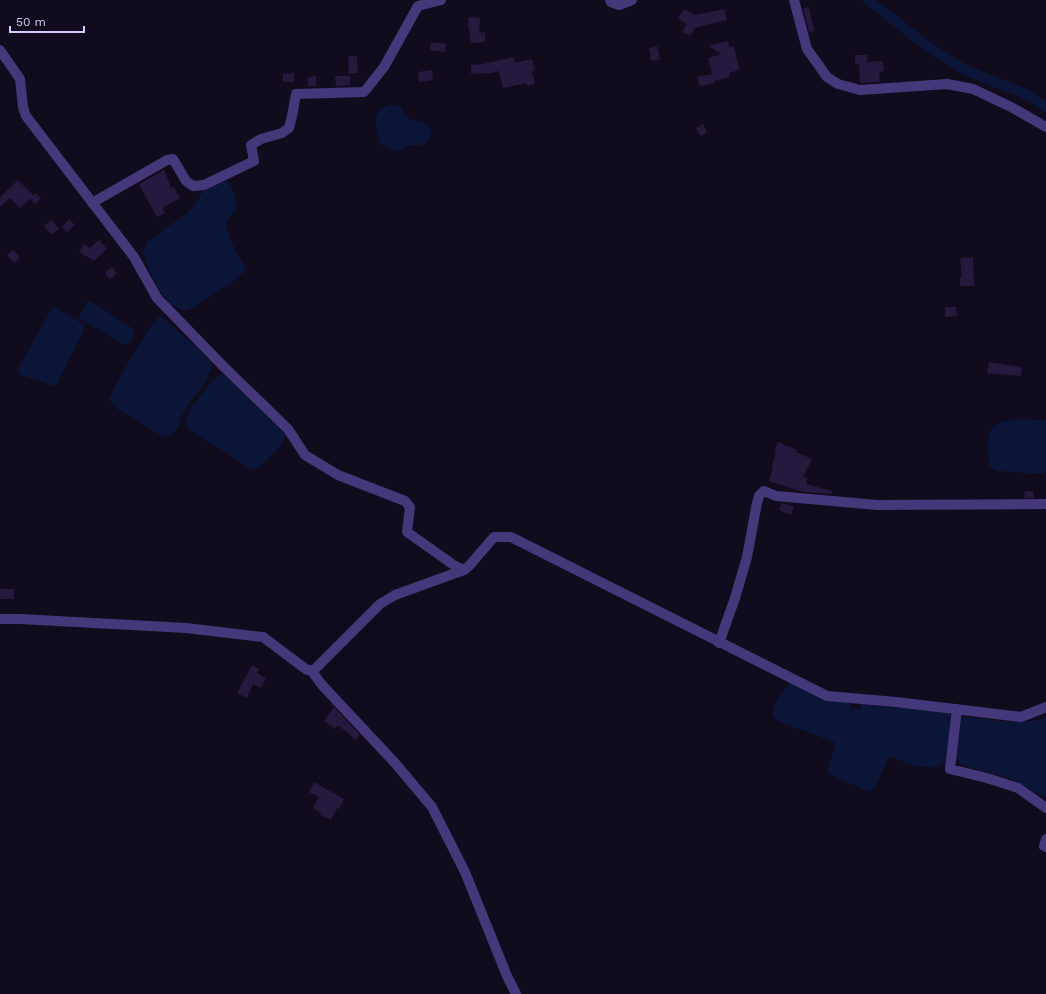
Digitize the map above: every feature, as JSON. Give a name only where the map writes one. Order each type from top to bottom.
[{"type":"street","points":[[92,203],[167,160],[173,159],[186,181],[193,186],[204,185],[254,161],[251,145],[261,139],[282,133],[289,128],[296,94],[364,92],[384,68],[418,6],[440,0]]},
{"type":"street","points":[[610,0],[611,2],[619,5],[632,0]]},
{"type":"street","points":[[794,0],[807,49],[827,77],[838,84],[860,90],[947,84],[973,89],[1011,107],[1046,127]]},
{"type":"street","points":[[0,50],[20,79],[23,107],[26,116],[134,257],[157,298],[224,367],[288,429],[305,454],[338,475],[405,501],[410,508],[407,532],[455,566],[464,570]]},
{"type":"street","points":[[719,643],[736,598],[747,557],[757,503],[759,496],[764,491],[776,496],[876,505],[1046,504]]},
{"type":"street","points":[[0,619],[186,628],[263,636],[307,670],[314,670],[380,604],[395,595],[464,570],[494,537],[511,537],[827,696],[1021,716],[1046,707]]},
{"type":"street","points":[[311,670],[322,685],[395,763],[432,807],[465,872],[507,976],[516,994]]},
{"type":"street","points":[[957,709],[950,769],[987,778],[1018,788],[1046,808]]},
{"type":"street","points":[[1046,839],[1044,846],[1046,847]]},
{"type":"water","points":[[391,104],[401,107],[408,118],[429,126],[431,129],[431,136],[427,142],[420,145],[411,145],[397,152],[387,146],[381,145],[376,126],[377,116],[383,107]]},
{"type":"water","points":[[226,181],[229,182],[237,205],[235,212],[227,222],[228,233],[246,269],[230,284],[187,311],[178,308],[163,296],[158,288],[149,270],[143,252],[147,242],[194,206],[204,189],[211,184]]},
{"type":"water","points":[[88,301],[92,302],[132,328],[134,331],[131,341],[128,344],[123,344],[80,319],[79,317]]},
{"type":"water","points":[[53,306],[83,324],[85,328],[56,386],[21,375],[17,371]]},
{"type":"water","points":[[162,317],[205,355],[212,365],[211,371],[204,384],[183,413],[176,431],[168,436],[162,436],[116,408],[109,399],[119,378],[151,326],[157,318]]},
{"type":"water","points":[[221,374],[226,376],[284,431],[285,437],[281,446],[261,466],[252,470],[188,429],[187,426],[186,418],[189,412],[207,387]]},
{"type":"water","points":[[1013,419],[1046,420],[1046,474],[997,471],[990,467],[988,457],[989,433],[995,425]]},
{"type":"water","points":[[792,682],[850,702],[851,709],[861,710],[861,704],[949,712],[952,717],[950,746],[947,760],[942,765],[928,767],[911,764],[889,756],[874,790],[869,792],[829,774],[828,770],[836,743],[778,721],[773,717],[774,708],[778,698],[785,688]]},
{"type":"water","points":[[963,717],[1005,722],[1025,722],[1046,717],[1046,798],[1009,778],[962,765],[956,758],[959,722],[960,718]]},
{"type":"building","points":[[809,7],[814,31],[809,32],[803,8]]},
{"type":"building","points":[[684,9],[695,15],[724,9],[727,20],[695,28],[690,36],[682,32],[687,24],[678,19]]},
{"type":"building","points":[[469,17],[480,18],[479,33],[485,32],[485,42],[471,43],[468,28]]},
{"type":"building","points":[[728,41],[729,47],[734,46],[739,70],[729,73],[730,77],[714,81],[715,83],[700,86],[697,77],[712,74],[708,58],[722,54],[708,46]]},
{"type":"building","points":[[431,42],[446,44],[445,52],[430,50]]},
{"type":"building","points":[[657,46],[660,59],[651,61],[649,48]]},
{"type":"building","points":[[855,55],[867,55],[867,62],[883,61],[884,71],[879,72],[880,82],[860,83],[859,64],[855,64]]},
{"type":"building","points":[[348,56],[357,56],[358,73],[349,74]]},
{"type":"building","points":[[513,57],[515,63],[532,59],[535,71],[532,71],[535,84],[527,86],[526,83],[503,88],[499,71],[492,73],[471,74],[471,65],[483,64]]},
{"type":"building","points":[[432,70],[433,80],[419,82],[418,72]]},
{"type":"building","points":[[294,73],[294,82],[283,82],[283,74]]},
{"type":"building","points":[[316,76],[316,86],[308,86],[308,77]]},
{"type":"building","points":[[335,76],[350,76],[350,85],[336,86]]},
{"type":"building","points":[[703,124],[707,133],[700,136],[696,128]]},
{"type":"building","points":[[164,170],[171,188],[174,187],[180,198],[162,208],[165,213],[157,217],[139,184]]},
{"type":"building","points":[[18,180],[33,195],[36,193],[41,198],[35,204],[30,199],[20,208],[10,198],[0,207],[0,197]]},
{"type":"building","points":[[69,219],[75,225],[67,232],[62,227]]},
{"type":"building","points":[[51,220],[59,228],[52,235],[44,226]]},
{"type":"building","points":[[99,240],[107,249],[94,261],[79,252],[84,244],[90,248]]},
{"type":"building","points":[[13,250],[20,257],[14,263],[7,255]]},
{"type":"building","points":[[973,257],[974,286],[960,286],[960,277],[962,277],[960,258]]},
{"type":"building","points":[[112,267],[117,273],[110,279],[105,273]]},
{"type":"building","points":[[945,307],[956,307],[957,316],[945,317]]},
{"type":"building","points":[[989,362],[1022,367],[1021,376],[987,373]]},
{"type":"building","points":[[778,442],[797,450],[796,452],[812,459],[803,477],[808,478],[806,484],[832,491],[831,494],[803,492],[769,481],[776,453],[774,452]]},
{"type":"building","points":[[1025,491],[1034,492],[1033,498],[1024,498]]},
{"type":"building","points":[[782,503],[794,507],[791,515],[779,510]]},
{"type":"building","points":[[0,589],[14,589],[14,599],[0,599]]},
{"type":"building","points":[[252,665],[259,669],[257,673],[266,678],[261,688],[253,684],[247,698],[237,693]]},
{"type":"building","points":[[334,707],[360,735],[356,740],[338,725],[335,729],[324,721]]},
{"type":"building","points":[[314,782],[344,799],[339,809],[337,808],[331,820],[320,815],[321,813],[313,808],[319,797],[309,792]]},
{"type":"waterway","points":[[868,0],[930,48],[965,70],[1028,95],[1046,107]]}]
